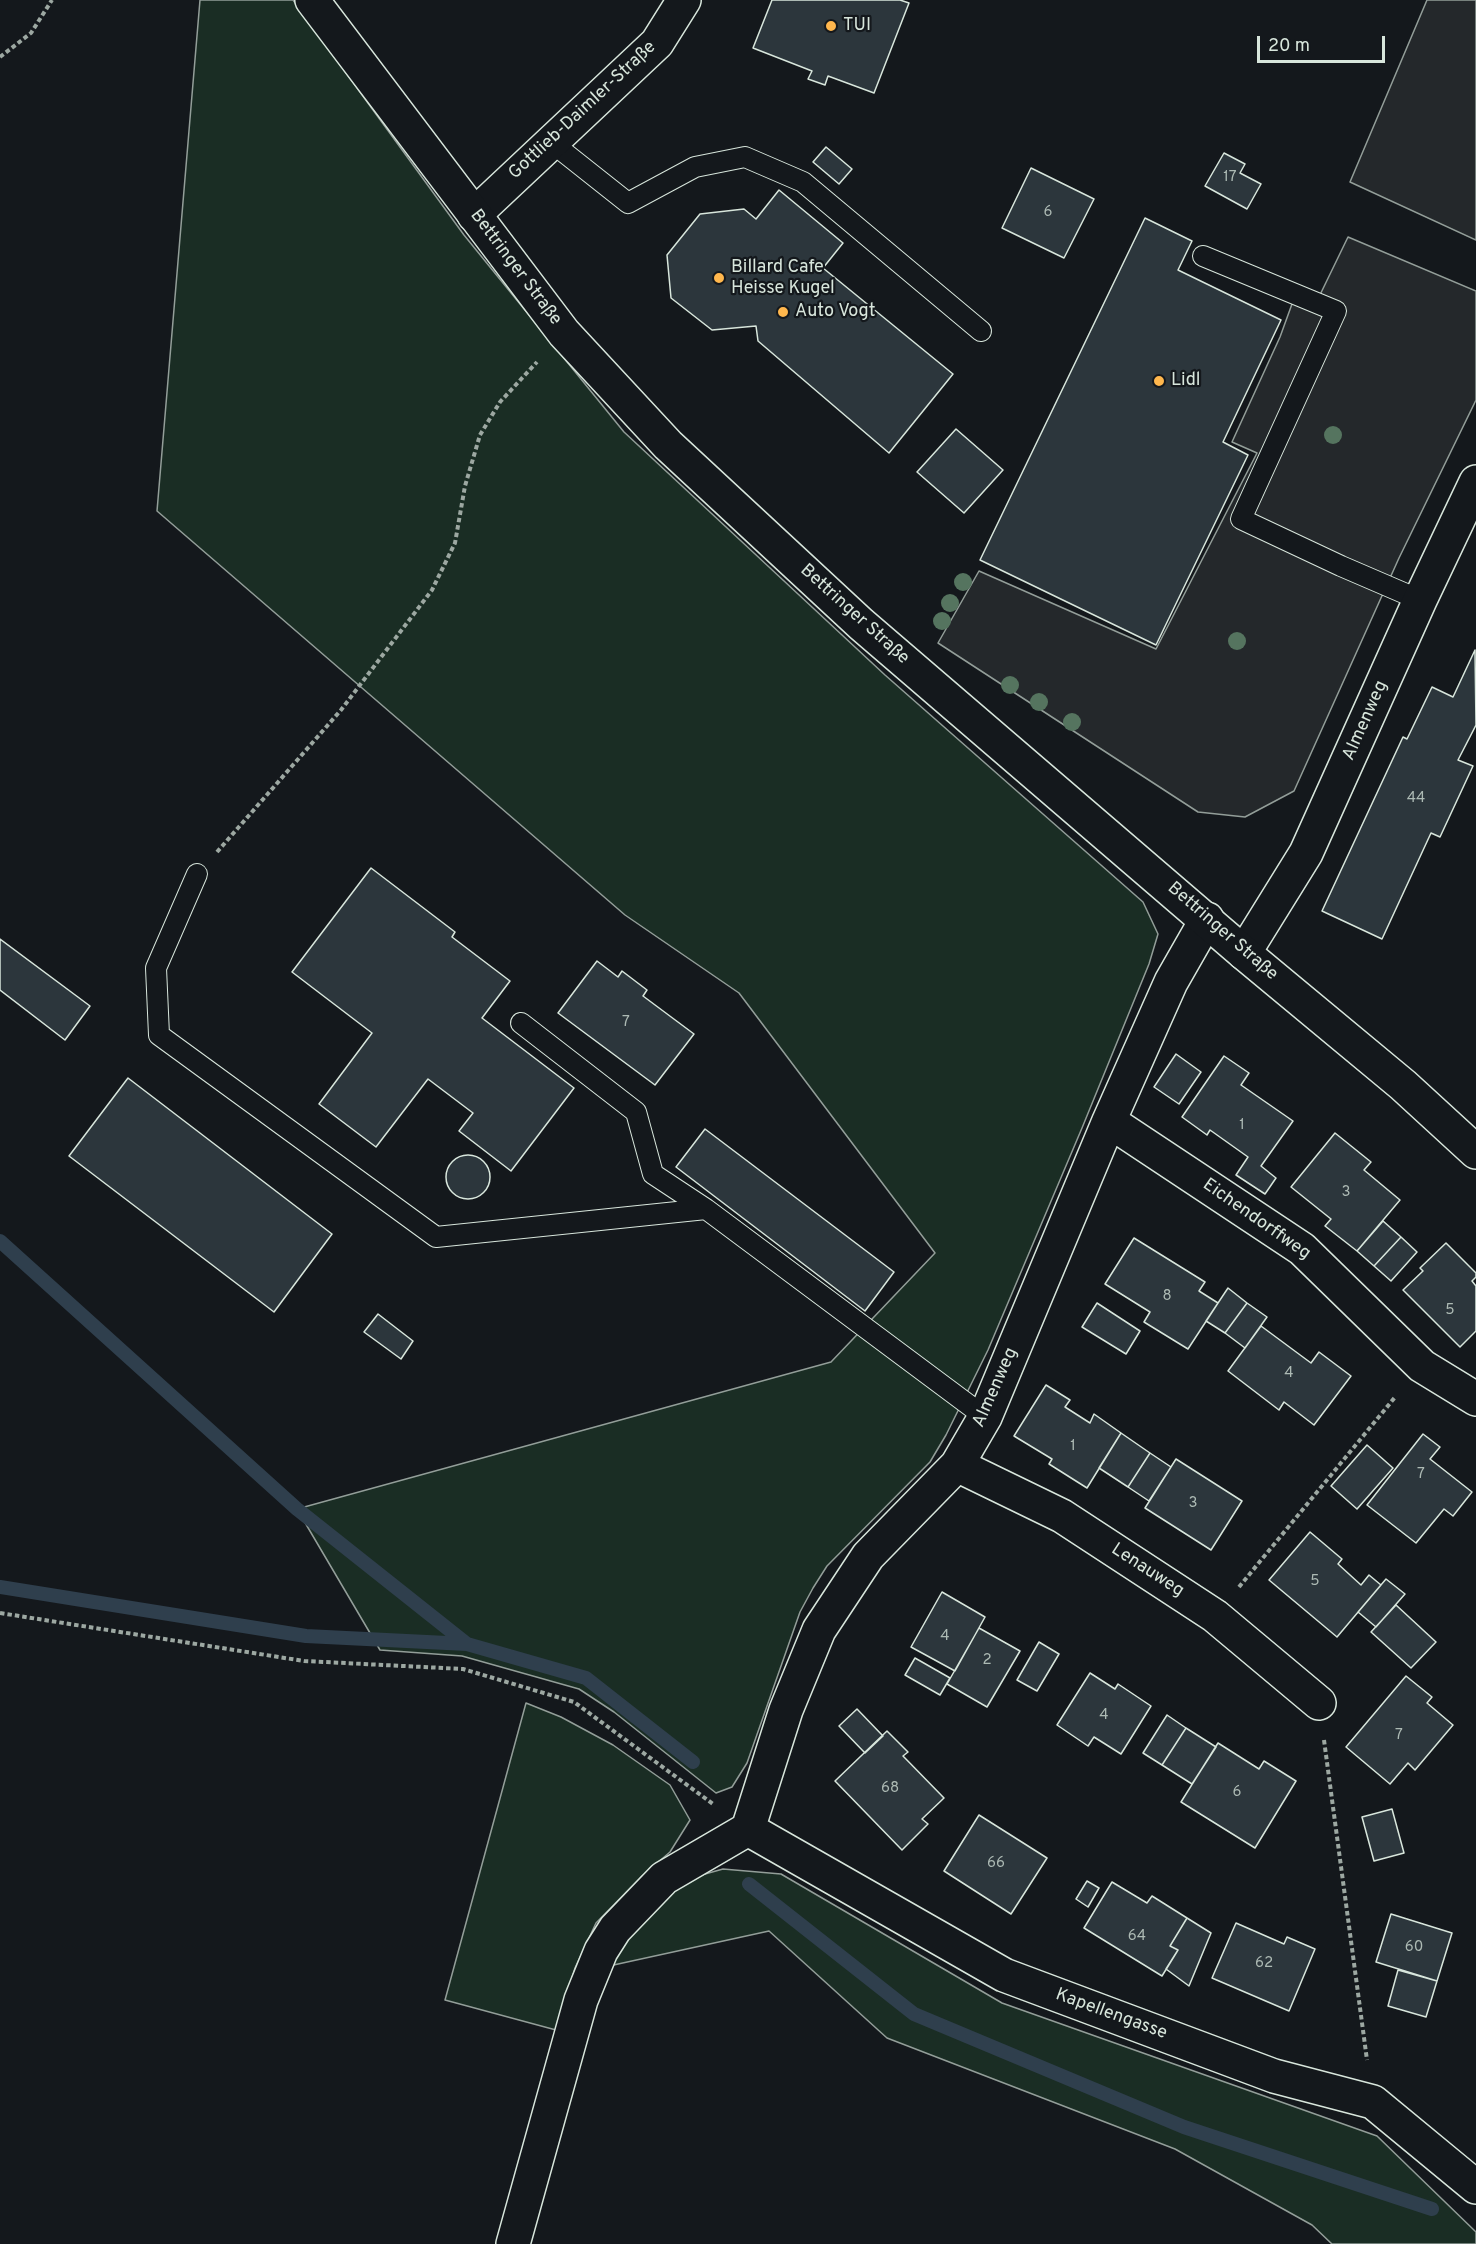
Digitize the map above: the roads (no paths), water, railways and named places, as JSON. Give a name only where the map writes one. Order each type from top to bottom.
[{"type":"street","name":"Bettringer Straße","points":[[312,0],[564,333],[668,445],[861,624],[1244,953],[1402,1085],[1476,1152]]},
{"type":"street","name":"Gottlieb-Daimler-Straße","points":[[474,215],[657,43],[684,0]]},
{"type":"street","name":"Almenweg","points":[[1244,953],[1306,853],[1476,482]]},
{"type":"street","name":"Almenweg","points":[[748,1829],[786,1710],[819,1630],[868,1556],[957,1465],[985,1417],[1109,1121],[1171,982],[1207,919]]},
{"type":"street","name":"Eichendorffweg","points":[[1109,1121],[1302,1249],[1422,1366],[1476,1399]]},
{"type":"street","name":"Lenauweg","points":[[957,1465],[1062,1516],[1215,1616],[1319,1703]]},
{"type":"street","name":"Kapellengasse","points":[[748,1829],[1004,1975],[1274,2076],[1372,2102],[1476,2187]]},
{"type":"street","points":[[513,2244],[578,2010],[601,1951],[615,1929],[664,1878],[748,1829]]},
{"type":"lane","points":[[551,142],[628,203],[695,167],[745,157],[802,182],[981,331]]},
{"type":"lane","points":[[1203,256],[1336,311],[1240,519],[1420,600]]},
{"type":"lane","points":[[197,874],[156,968],[159,1035],[436,1237],[706,1209]]},
{"type":"lane","points":[[521,1023],[636,1112],[653,1174],[706,1209],[985,1417]]},
{"type":"waterway","points":[[0,1241],[297,1509],[467,1644]]},
{"type":"waterway","points":[[0,1587],[306,1636],[467,1644],[586,1678],[693,1762]]},
{"type":"waterway","points":[[749,1884],[914,2014],[1184,2127],[1432,2209]]},
{"type":"place","name":"TUI","points":[[831,26]]},
{"type":"place","name":"Billard Cafe Heisse Kugel","points":[[719,278]]},
{"type":"place","name":"Auto Vogt","points":[[783,312]]},
{"type":"place","name":"Lidl","points":[[1159,381]]}]
